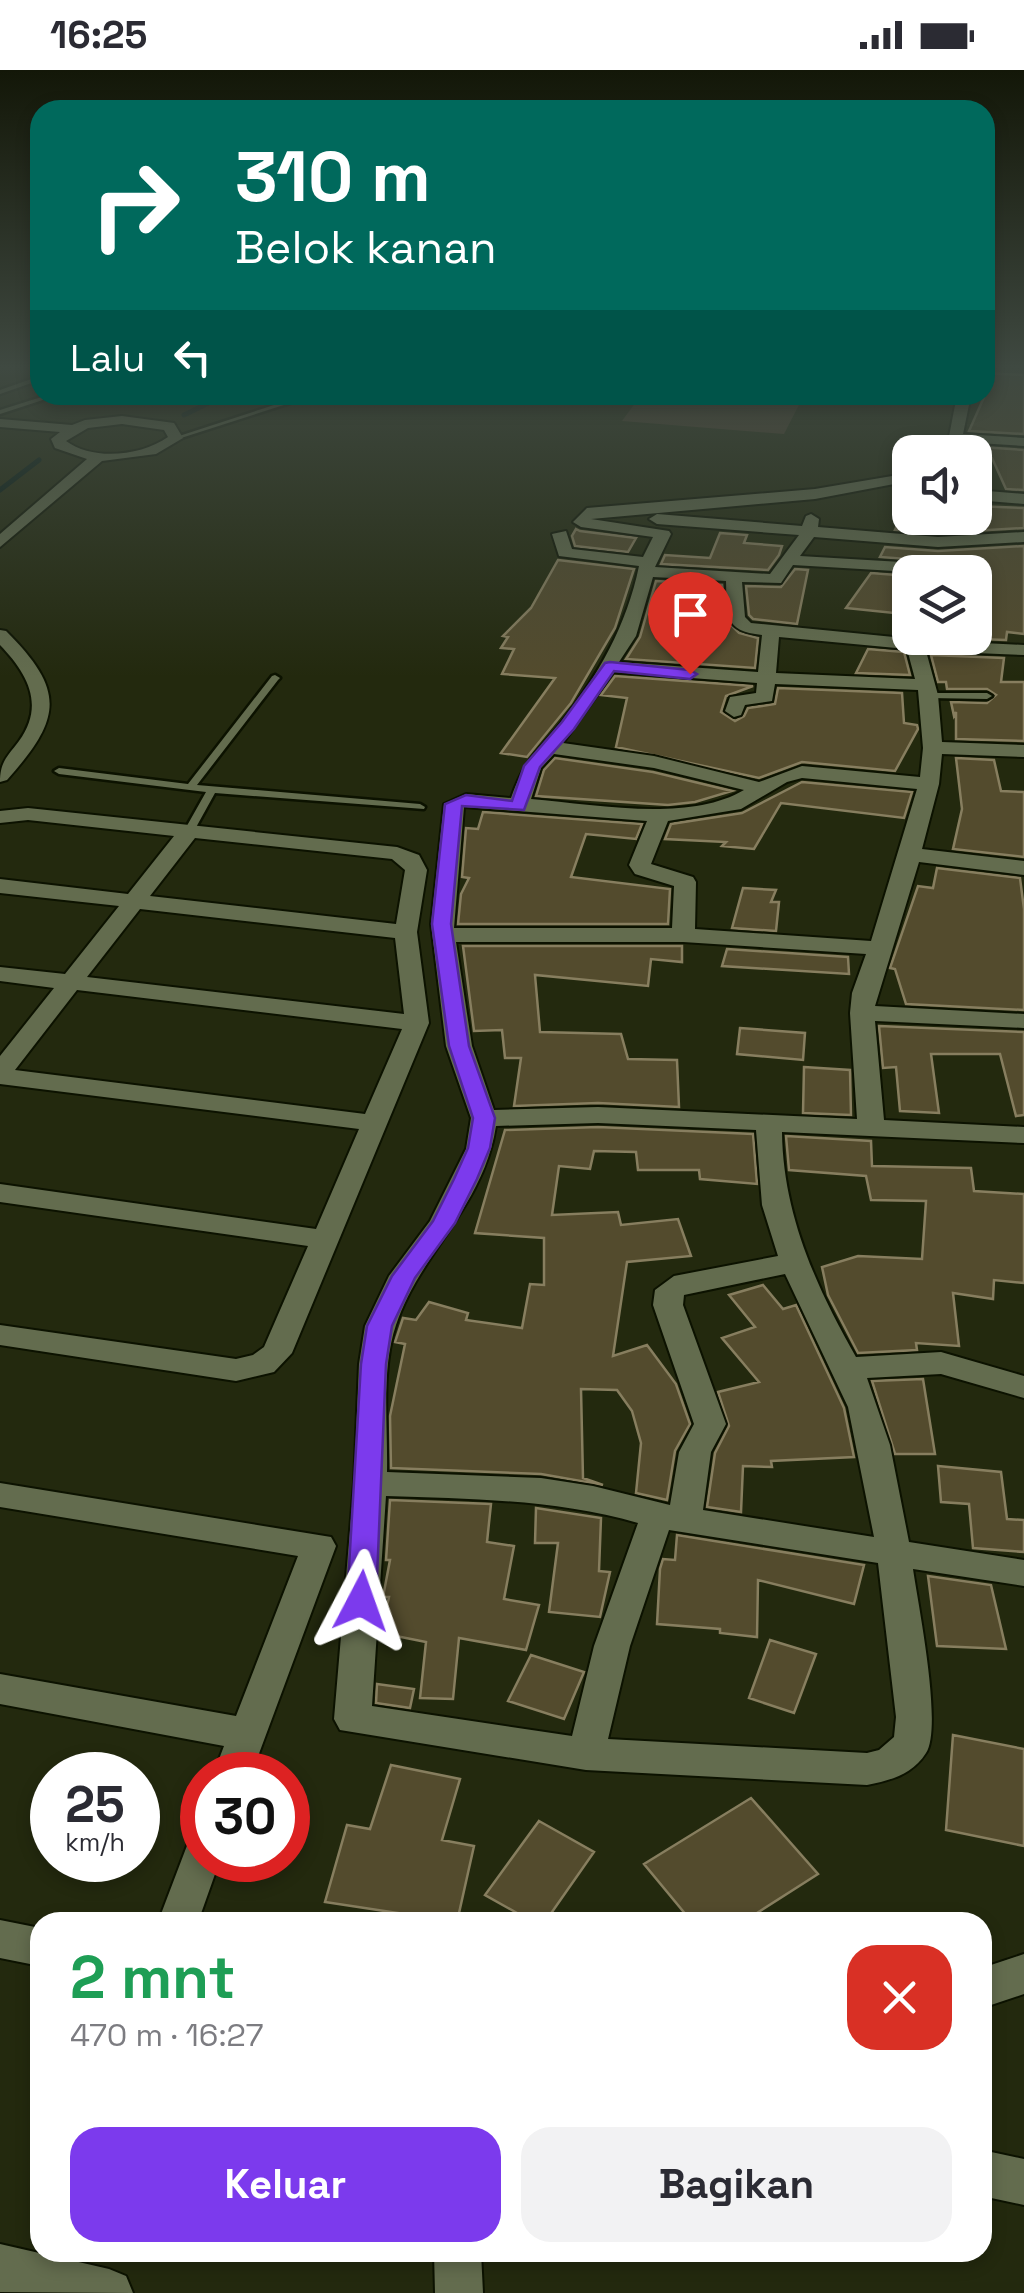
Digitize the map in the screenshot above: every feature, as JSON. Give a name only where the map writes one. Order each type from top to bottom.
[{"type":"street","points":[[0,542],[83,470]]},
{"type":"street","points":[[518,807],[532,766],[568,726],[610,666],[637,614],[662,531],[580,522],[587,513],[815,494],[892,480]]},
{"type":"street","points":[[860,486],[892,489]]},
{"type":"street","points":[[560,534],[564,553],[734,579],[774,579],[809,532],[815,494]]},
{"type":"street","points":[[992,496],[1024,499]]},
{"type":"street","points":[[587,513],[938,542],[1024,538]]},
{"type":"street","points":[[932,555],[938,542]]},
{"type":"street","points":[[788,560],[892,572]]},
{"type":"street","points":[[734,579],[738,622],[771,632],[892,635]]},
{"type":"street","points":[[734,711],[740,700],[765,697],[771,632]]},
{"type":"street","points":[[0,635],[29,662],[43,690],[43,716],[28,745],[0,776]]},
{"type":"street","points":[[992,646],[1024,650]]},
{"type":"street","points":[[871,1126],[862,1012],[877,948],[900,890],[929,784],[933,748],[928,690],[918,655]]},
{"type":"street","points":[[610,666],[928,690]]},
{"type":"street","points":[[547,747],[654,762],[763,789]]},
{"type":"street","points":[[933,748],[1024,751]]},
{"type":"street","points":[[769,1121],[768,1162],[792,1263],[850,1368],[864,1409],[892,1550],[915,1717],[912,1744],[890,1764],[867,1770],[586,1754],[352,1719],[370,1482],[374,1364],[380,1326],[404,1276],[444,1223],[466,1179],[479,1148],[484,1118],[459,1046],[442,912],[454,804],[466,800],[660,816],[714,810],[788,774],[802,772],[929,784]]},
{"type":"street","points":[[0,817],[28,814],[397,853],[411,860],[416,870],[406,932],[417,1024],[277,1353],[262,1364],[236,1370],[0,1335]]},
{"type":"street","points":[[660,816],[640,864],[643,869],[685,882],[683,935]]},
{"type":"street","points":[[0,1074],[188,831]]},
{"type":"street","points":[[908,854],[1024,868]]},
{"type":"street","points":[[0,886],[406,932]]},
{"type":"street","points":[[446,934],[683,935],[877,948]]},
{"type":"street","points":[[0,974],[417,1024]]},
{"type":"street","points":[[862,1012],[1024,1021]]},
{"type":"street","points":[[0,1074],[374,1123]]},
{"type":"street","points":[[484,1118],[598,1114],[1024,1135]]},
{"type":"street","points":[[0,1193],[325,1239]]},
{"type":"street","points":[[586,1754],[612,1646],[710,1424],[668,1305],[670,1290],[684,1283],[792,1263]]},
{"type":"street","points":[[850,1368],[940,1363],[1024,1387]]},
{"type":"street","points":[[370,1482],[541,1490],[671,1517],[1024,1573]]},
{"type":"street","points":[[0,1495],[318,1546],[240,1752]]},
{"type":"street","points":[[0,1688],[247,1734]]},
{"type":"street","points":[[182,1912],[192,1882]]},
{"type":"street","points":[[0,1939],[30,1945]]},
{"type":"street","points":[[992,1985],[1024,1974]]},
{"type":"street","points":[[992,2175],[1024,2182]]},
{"type":"street","points":[[458,2262],[459,2293]]},
{"type":"street","points":[[0,2268],[109,2293]]},
{"type":"lane","points":[[192,785],[275,678]]},
{"type":"lane","points":[[928,690],[987,696]]},
{"type":"lane","points":[[59,770],[212,790],[420,807]]},
{"type":"lane","points":[[188,831],[212,790]]},
{"type":"building","points":[[997,470],[1024,470],[1024,490],[1006,489]]},
{"type":"building","points":[[992,507],[1024,508],[1024,528],[992,530]]},
{"type":"building","points":[[576,529],[636,538],[628,552],[575,546],[572,536]]},
{"type":"building","points":[[720,533],[747,535],[744,543],[782,546],[768,570],[661,564],[665,555],[710,558]]},
{"type":"building","points":[[1024,546],[1024,634],[1007,632],[1006,640],[992,640],[992,555],[880,557],[885,547],[938,551]]},
{"type":"building","points":[[558,560],[634,569],[615,628],[571,703],[527,757],[501,753],[555,678],[502,674],[514,649],[501,648],[508,637],[503,636],[531,608]]},
{"type":"building","points":[[795,569],[808,570],[797,624],[753,619],[749,615],[746,586],[781,587]]},
{"type":"building","points":[[871,573],[892,575],[892,613],[846,608]]},
{"type":"building","points":[[656,581],[722,585],[727,621],[739,633],[758,638],[755,668],[626,659],[640,637]]},
{"type":"building","points":[[868,649],[905,655],[910,675],[856,673]]},
{"type":"building","points":[[931,655],[1004,658],[1001,682],[1024,682],[1024,741],[956,739],[956,712],[954,716],[951,702],[987,703],[996,695],[987,689],[947,689],[946,682],[938,682]]},
{"type":"building","points":[[615,676],[753,686],[726,696],[721,712],[735,721],[748,708],[775,704],[778,688],[902,693],[904,723],[917,725],[918,729],[895,771],[802,762],[759,778],[616,747],[627,698],[601,695]]},
{"type":"building","points":[[555,758],[653,772],[732,791],[668,805],[536,796],[544,770]]},
{"type":"building","points":[[956,758],[994,760],[1001,791],[1024,792],[1024,857],[953,849],[962,809]]},
{"type":"building","points":[[802,782],[912,792],[904,818],[781,803],[754,849],[722,846],[726,842],[665,839],[671,824],[742,813]]},
{"type":"building","points":[[483,812],[642,824],[636,839],[586,834],[571,877],[670,889],[668,924],[458,924],[461,894],[469,878],[462,877],[466,828],[478,829]]},
{"type":"building","points":[[937,868],[1020,878],[1024,909],[1024,1010],[906,1004],[895,969],[890,968],[918,886],[933,888]]},
{"type":"building","points":[[743,888],[776,890],[771,902],[779,902],[776,931],[732,928]]},
{"type":"building","points":[[463,946],[682,946],[682,962],[651,959],[648,986],[535,975],[540,1032],[621,1034],[628,1059],[677,1060],[679,1107],[598,1103],[514,1106],[521,1058],[505,1058],[502,1030],[474,1031]]},
{"type":"building","points":[[727,949],[848,957],[849,974],[722,966]]},
{"type":"building","points":[[879,1026],[1024,1032],[1024,1115],[1016,1116],[1000,1054],[931,1054],[939,1113],[900,1111],[896,1067],[883,1068]]},
{"type":"building","points":[[740,1028],[805,1033],[803,1060],[737,1054]]},
{"type":"building","points":[[804,1067],[850,1070],[851,1115],[803,1113]]},
{"type":"building","points":[[598,1127],[753,1134],[757,1184],[700,1179],[699,1170],[638,1170],[636,1152],[594,1151],[590,1169],[559,1166],[552,1215],[618,1212],[621,1225],[678,1219],[691,1256],[627,1262],[613,1356],[647,1345],[676,1384],[690,1424],[675,1451],[667,1500],[636,1493],[641,1443],[632,1411],[617,1390],[581,1389],[583,1478],[603,1485],[541,1474],[391,1468],[390,1416],[405,1344],[395,1342],[403,1318],[416,1320],[429,1302],[468,1313],[466,1320],[522,1328],[530,1284],[544,1285],[544,1238],[475,1233],[505,1130]]},
{"type":"building","points":[[786,1136],[871,1141],[872,1166],[971,1168],[974,1191],[1024,1194],[1024,1283],[994,1280],[993,1299],[953,1293],[959,1346],[916,1343],[917,1350],[858,1353],[828,1295],[822,1267],[858,1256],[922,1259],[926,1201],[871,1200],[866,1176],[789,1170]]},
{"type":"building","points":[[763,1285],[783,1309],[796,1305],[844,1408],[854,1457],[771,1461],[772,1467],[743,1466],[741,1512],[707,1507],[715,1453],[729,1426],[718,1392],[759,1382],[722,1338],[755,1327],[729,1295]]},
{"type":"building","points":[[923,1379],[935,1454],[895,1454],[872,1381]]},
{"type":"building","points":[[938,1466],[1001,1472],[1007,1519],[1024,1520],[1024,1552],[973,1548],[969,1504],[941,1502]]},
{"type":"building","points":[[390,1500],[491,1504],[487,1542],[514,1546],[504,1599],[539,1605],[526,1650],[459,1638],[453,1699],[420,1698],[426,1642],[381,1633],[389,1597],[383,1597],[390,1560],[386,1560]]},
{"type":"building","points":[[536,1508],[601,1518],[599,1571],[610,1572],[600,1617],[549,1612],[558,1543],[535,1543]]},
{"type":"building","points":[[677,1535],[864,1565],[854,1604],[758,1580],[757,1637],[720,1633],[720,1629],[657,1624],[660,1569],[663,1559],[675,1560]]},
{"type":"building","points":[[928,1576],[991,1585],[1006,1649],[937,1646]]},
{"type":"building","points":[[770,1640],[816,1654],[794,1713],[749,1698]]},
{"type":"building","points":[[531,1655],[584,1672],[564,1719],[508,1701]]},
{"type":"building","points":[[377,1684],[414,1689],[410,1708],[376,1703]]},
{"type":"building","points":[[953,1735],[1024,1749],[1024,1846],[946,1830]]},
{"type":"building","points":[[391,1765],[460,1779],[442,1840],[474,1846],[459,1912],[391,1912],[325,1902],[347,1825],[370,1829]]},
{"type":"building","points":[[751,1798],[818,1874],[759,1912],[684,1912],[644,1864]]},
{"type":"building","points":[[539,1821],[594,1852],[552,1912],[515,1912],[485,1895]]},
{"type":"waterway","points":[[0,490],[26,470]]},
{"type":"route","points":[[361,1601],[374,1364],[380,1326],[404,1276],[444,1223],[479,1148],[484,1118],[459,1046],[442,924],[454,804],[466,800],[518,807],[532,766],[568,726],[610,666],[690,674]]}]
